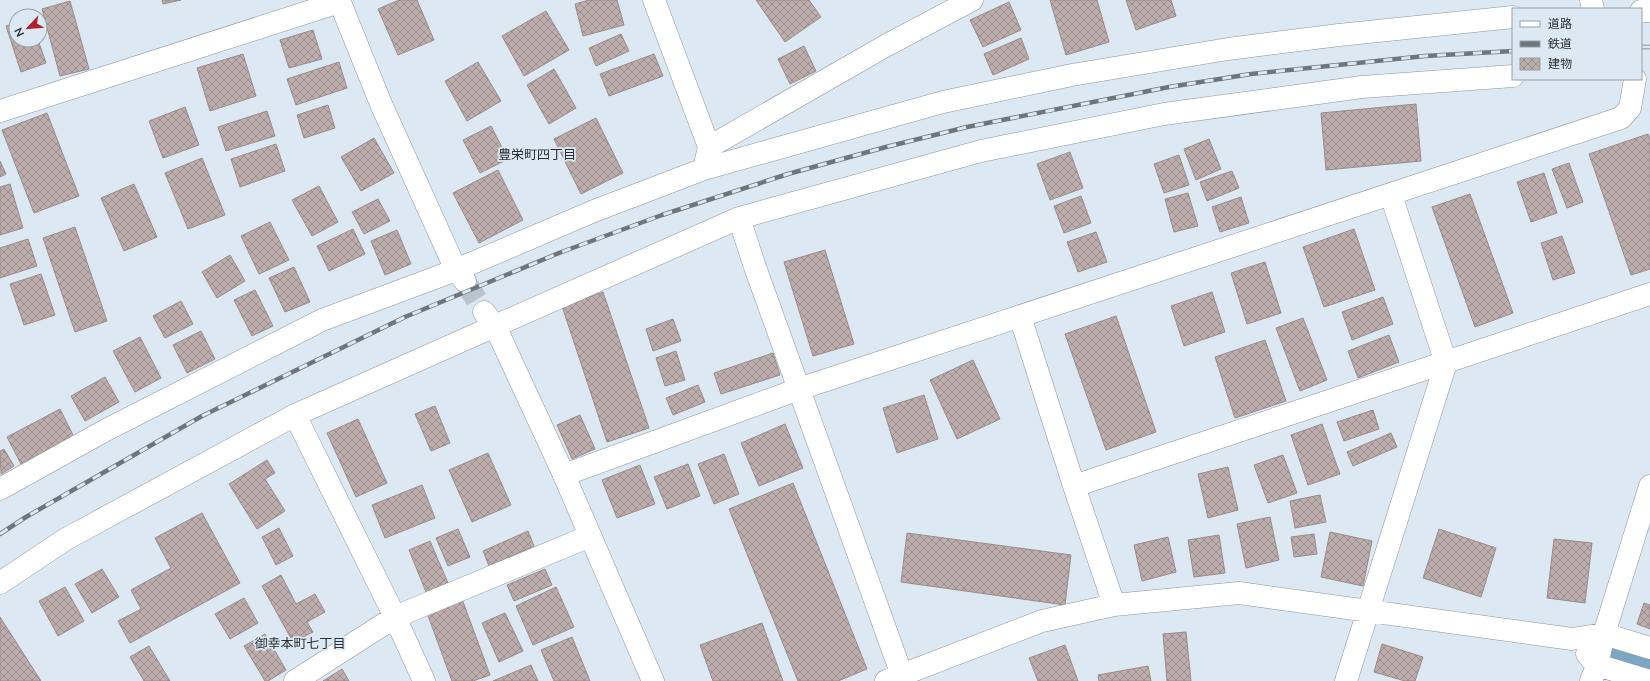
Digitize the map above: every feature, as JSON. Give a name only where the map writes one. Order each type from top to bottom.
[{"type":"street","points":[[654,0],[709,146],[704,170]]},
{"type":"street","points":[[709,146],[886,45],[972,0]]},
{"type":"street","points":[[0,112],[339,1],[380,104],[460,275]]},
{"type":"street","points":[[0,488],[106,430],[322,320],[460,275],[594,211],[704,170],[943,102],[1072,75],[1235,48],[1339,35],[1512,17]]},
{"type":"street","points":[[0,583],[66,539],[295,415],[489,319],[739,218],[981,151],[1164,114],[1362,87],[1512,76]]},
{"type":"street","points":[[564,475],[799,389],[1621,118],[1630,108],[1635,80]]},
{"type":"street","points":[[1346,681],[1446,363],[1391,195]]},
{"type":"street","points":[[739,218],[799,389],[897,679],[1042,621],[1114,605],[1239,593],[1572,639],[1604,634],[1650,648]]},
{"type":"street","points":[[1074,486],[1650,294]]},
{"type":"street","points":[[1020,316],[1074,486],[1114,605]]},
{"type":"street","points":[[489,319],[564,475],[653,681]]},
{"type":"street","points":[[295,415],[396,617],[424,681]]},
{"type":"street","points":[[1594,673],[1604,634],[1650,486]]},
{"type":"street","points":[[295,681],[396,617],[590,536]]},
{"type":"street","points":[[1572,639],[1594,673],[1650,681]]},
{"type":"building","points":[[162,0],[181,0],[163,4]]},
{"type":"building","points":[[399,0],[417,0],[434,40],[398,55],[378,9]]},
{"type":"building","points":[[589,0],[617,0],[624,25],[583,36],[575,4]]},
{"type":"building","points":[[756,0],[809,0],[821,17],[785,42]]},
{"type":"building","points":[[1050,0],[1097,0],[1109,42],[1066,55]]},
{"type":"building","points":[[1126,0],[1171,0],[1176,16],[1136,30]]},
{"type":"building","points":[[70,1],[89,69],[60,76],[48,31],[48,8],[46,8]]},
{"type":"building","points":[[1009,2],[1021,30],[983,47],[970,20]]},
{"type":"building","points":[[546,11],[569,50],[524,76],[502,36]]},
{"type":"building","points":[[313,30],[322,59],[289,68],[280,40]]},
{"type":"building","points":[[621,34],[629,51],[596,66],[589,48]]},
{"type":"building","points":[[1021,38],[1029,59],[993,75],[984,54]]},
{"type":"building","points":[[804,46],[816,71],[790,84],[778,59]]},
{"type":"building","points":[[13,48],[41,48],[46,63],[21,72]]},
{"type":"building","points":[[243,54],[256,96],[210,111],[197,68]]},
{"type":"building","points":[[654,54],[663,76],[609,96],[600,74]]},
{"type":"building","points":[[339,62],[347,88],[296,105],[287,79]]},
{"type":"building","points":[[478,62],[501,101],[467,121],[445,81]]},
{"type":"building","points":[[554,69],[576,108],[549,124],[527,85]]},
{"type":"building","points":[[1416,104],[1421,161],[1326,170],[1321,113]]},
{"type":"building","points":[[328,105],[335,128],[304,138],[297,115]]},
{"type":"building","points":[[185,107],[199,145],[163,158],[149,121]]},
{"type":"building","points":[[267,111],[275,136],[226,151],[218,127]]},
{"type":"building","points":[[47,113],[79,196],[34,213],[2,130]]},
{"type":"building","points":[[596,118],[623,173],[581,194],[554,139]]},
{"type":"building","points":[[491,126],[508,159],[480,173],[463,140]]},
{"type":"building","points":[[1648,134],[1650,140],[1650,269],[1631,275],[1589,154]]},
{"type":"building","points":[[374,138],[394,173],[361,191],[341,157]]},
{"type":"building","points":[[1209,139],[1221,169],[1196,180],[1184,149]]},
{"type":"building","points":[[276,144],[285,171],[240,187],[231,159]]},
{"type":"building","points":[[1070,152],[1083,188],[1050,200],[1037,164]]},
{"type":"building","points":[[1179,155],[1189,185],[1164,193],[1154,164]]},
{"type":"building","points":[[202,158],[225,215],[188,229],[165,173]]},
{"type":"building","points":[[0,161],[6,174],[0,177]]},
{"type":"building","points":[[1569,163],[1583,202],[1567,208],[1552,169]]},
{"type":"building","points":[[498,170],[523,220],[479,243],[453,193]]},
{"type":"building","points":[[1232,171],[1239,188],[1207,201],[1200,182]]},
{"type":"building","points":[[1544,173],[1557,213],[1531,222],[1517,182]]},
{"type":"building","points":[[10,184],[23,228],[0,235],[0,187]]},
{"type":"building","points":[[134,184],[157,237],[124,251],[101,198]]},
{"type":"building","points":[[319,186],[338,222],[312,236],[292,200]]},
{"type":"building","points":[[1188,193],[1198,226],[1174,232],[1165,199]]},
{"type":"building","points":[[1470,194],[1513,313],[1475,327],[1432,207]]},
{"type":"building","points":[[1081,196],[1091,223],[1064,233],[1054,206]]},
{"type":"building","points":[[1241,197],[1249,223],[1220,232],[1212,207]]},
{"type":"building","points":[[378,199],[390,221],[364,234],[352,212]]},
{"type":"building","points":[[270,222],[289,260],[259,274],[241,236]]},
{"type":"building","points":[[75,227],[107,321],[75,332],[43,238]]},
{"type":"building","points":[[353,229],[365,254],[329,271],[317,246]]},
{"type":"building","points":[[1354,229],[1375,290],[1324,307],[1303,247]]},
{"type":"building","points":[[397,230],[411,264],[385,275],[371,241]]},
{"type":"building","points":[[1096,232],[1107,262],[1078,272],[1067,242]]},
{"type":"building","points":[[1562,236],[1575,273],[1553,280],[1541,243]]},
{"type":"building","points":[[28,239],[37,266],[0,278],[0,248]]},
{"type":"building","points":[[825,250],[854,344],[813,356],[784,262]]},
{"type":"building","points":[[230,255],[245,281],[217,298],[202,272]]},
{"type":"building","points":[[1265,262],[1281,313],[1247,324],[1231,273]]},
{"type":"building","points":[[294,267],[310,302],[285,312],[269,278]]},
{"type":"building","points":[[41,274],[55,315],[24,325],[10,284]]},
{"type":"building","points":[[255,290],[273,326],[252,336],[234,300]]},
{"type":"building","points":[[603,292],[649,428],[607,442],[562,306]]},
{"type":"building","points":[[1212,292],[1225,332],[1184,346],[1171,306]]},
{"type":"building","points":[[1383,297],[1393,324],[1352,340],[1342,312]]},
{"type":"building","points":[[181,301],[193,324],[165,338],[153,316]]},
{"type":"building","points":[[1116,316],[1156,432],[1106,450],[1065,334]]},
{"type":"building","points":[[1303,318],[1327,380],[1300,391],[1276,328]]},
{"type":"building","points":[[673,319],[681,341],[653,351],[646,329]]},
{"type":"building","points":[[201,331],[215,359],[187,373],[173,345]]},
{"type":"building","points":[[1389,335],[1399,362],[1358,378],[1348,351]]},
{"type":"building","points":[[140,337],[161,378],[135,392],[113,351]]},
{"type":"building","points":[[1265,340],[1286,401],[1235,418],[1215,357]]},
{"type":"building","points":[[676,351],[685,380],[665,386],[656,358]]},
{"type":"building","points":[[773,353],[780,375],[721,394],[714,373]]},
{"type":"building","points":[[973,360],[1000,419],[957,439],[930,380]]},
{"type":"building","points":[[105,377],[119,402],[85,421],[71,396]]},
{"type":"building","points":[[698,385],[705,402],[673,415],[666,398]]},
{"type":"building","points":[[924,395],[938,439],[897,453],[883,408]]},
{"type":"building","points":[[435,406],[450,443],[431,451],[415,414]]},
{"type":"building","points":[[60,409],[74,437],[21,464],[7,437]]},
{"type":"building","points":[[1373,410],[1379,429],[1344,441],[1337,422]]},
{"type":"building","points":[[580,415],[595,449],[572,459],[557,425]]},
{"type":"building","points":[[358,419],[387,483],[356,497],[327,433]]},
{"type":"building","points":[[785,424],[803,468],[759,486],[741,443]]},
{"type":"building","points":[[1322,424],[1340,474],[1308,485],[1291,435]]},
{"type":"building","points":[[1391,433],[1397,447],[1353,466],[1347,452]]},
{"type":"building","points":[[4,449],[14,466],[1,474],[0,451]]},
{"type":"building","points":[[488,453],[511,505],[472,522],[449,470]]},
{"type":"building","points":[[724,454],[739,494],[714,504],[698,464]]},
{"type":"building","points":[[1283,455],[1297,493],[1268,503],[1254,465]]},
{"type":"building","points":[[267,460],[275,473],[265,479],[285,511],[257,529],[229,484]]},
{"type":"building","points":[[688,464],[700,496],[667,509],[654,477]]},
{"type":"building","points":[[640,465],[655,504],[617,518],[602,480]]},
{"type":"building","points":[[1228,467],[1238,510],[1208,518],[1198,474]]},
{"type":"building","points":[[793,483],[867,669],[838,681],[798,681],[729,509]]},
{"type":"building","points":[[422,485],[435,518],[385,538],[372,505]]},
{"type":"building","points":[[1320,495],[1326,522],[1295,528],[1290,501]]},
{"type":"building","points":[[202,513],[240,583],[130,643],[118,621],[141,609],[131,590],[171,568],[155,538]]},
{"type":"building","points":[[1270,517],[1279,560],[1246,568],[1237,524]]},
{"type":"building","points":[[279,528],[293,556],[276,565],[262,537]]},
{"type":"building","points":[[458,529],[470,557],[448,566],[436,538]]},
{"type":"building","points":[[1439,529],[1496,548],[1481,597],[1423,578]]},
{"type":"building","points":[[528,531],[534,546],[489,566],[483,551]]},
{"type":"building","points":[[1330,532],[1372,541],[1363,586],[1321,577]]},
{"type":"building","points":[[907,533],[1071,555],[1065,605],[901,582]]},
{"type":"building","points":[[1314,534],[1317,554],[1294,557],[1291,537]]},
{"type":"building","points":[[1219,535],[1225,573],[1194,577],[1188,540]]},
{"type":"building","points":[[1168,537],[1176,572],[1142,581],[1134,545]]},
{"type":"building","points":[[1554,539],[1592,543],[1585,603],[1547,598]]},
{"type":"building","points":[[430,541],[448,583],[426,592],[409,550]]},
{"type":"building","points":[[102,569],[119,597],[92,613],[75,584]]},
{"type":"building","points":[[545,569],[552,585],[514,601],[507,585]]},
{"type":"building","points":[[281,575],[296,604],[315,594],[325,612],[307,622],[313,632],[293,642],[262,586]]},
{"type":"building","points":[[65,587],[84,621],[58,636],[39,601]]},
{"type":"building","points":[[556,587],[574,627],[533,645],[516,606]]},
{"type":"building","points":[[244,598],[258,623],[230,639],[215,614]]},
{"type":"building","points":[[462,599],[490,675],[473,681],[452,681],[427,613]]},
{"type":"building","points":[[1644,603],[1650,605],[1650,629],[1637,624]]},
{"type":"building","points":[[505,613],[523,651],[499,662],[482,623]]},
{"type":"building","points":[[0,617],[41,681],[0,681]]},
{"type":"building","points":[[762,623],[783,681],[713,681],[700,645]]},
{"type":"building","points":[[1186,632],[1191,681],[1167,681],[1163,634]]},
{"type":"building","points":[[265,634],[286,670],[268,681],[265,681],[244,646]]},
{"type":"building","points":[[572,637],[590,681],[554,681],[541,650]]},
{"type":"building","points":[[1382,644],[1423,657],[1415,681],[1405,681],[1374,672]]},
{"type":"building","points":[[1065,645],[1078,681],[1038,681],[1029,658]]},
{"type":"building","points":[[149,646],[170,681],[144,681],[130,657]]},
{"type":"building","points":[[531,665],[538,681],[493,681]]},
{"type":"building","points":[[1148,666],[1151,681],[1099,681],[1098,675]]},
{"type":"building","points":[[342,669],[349,681],[323,681]]},
{"type":"waterway","points":[[1628,658],[1650,664]]},
{"type":"tunnel","points":[[465,281],[484,312]]},
{"type":"railway","points":[[1642,47],[1650,47]]},
{"type":"railway","points":[[0,534],[26,517],[202,416],[405,317],[559,253],[662,215],[788,174],[886,147],[967,127],[1169,87],[1251,74],[1425,56],[1512,51]]},
{"type":"district","name":"豊栄町四丁目","points":[[537,154]]},
{"type":"district","name":"御幸本町七丁目","points":[[300,643]]}]
